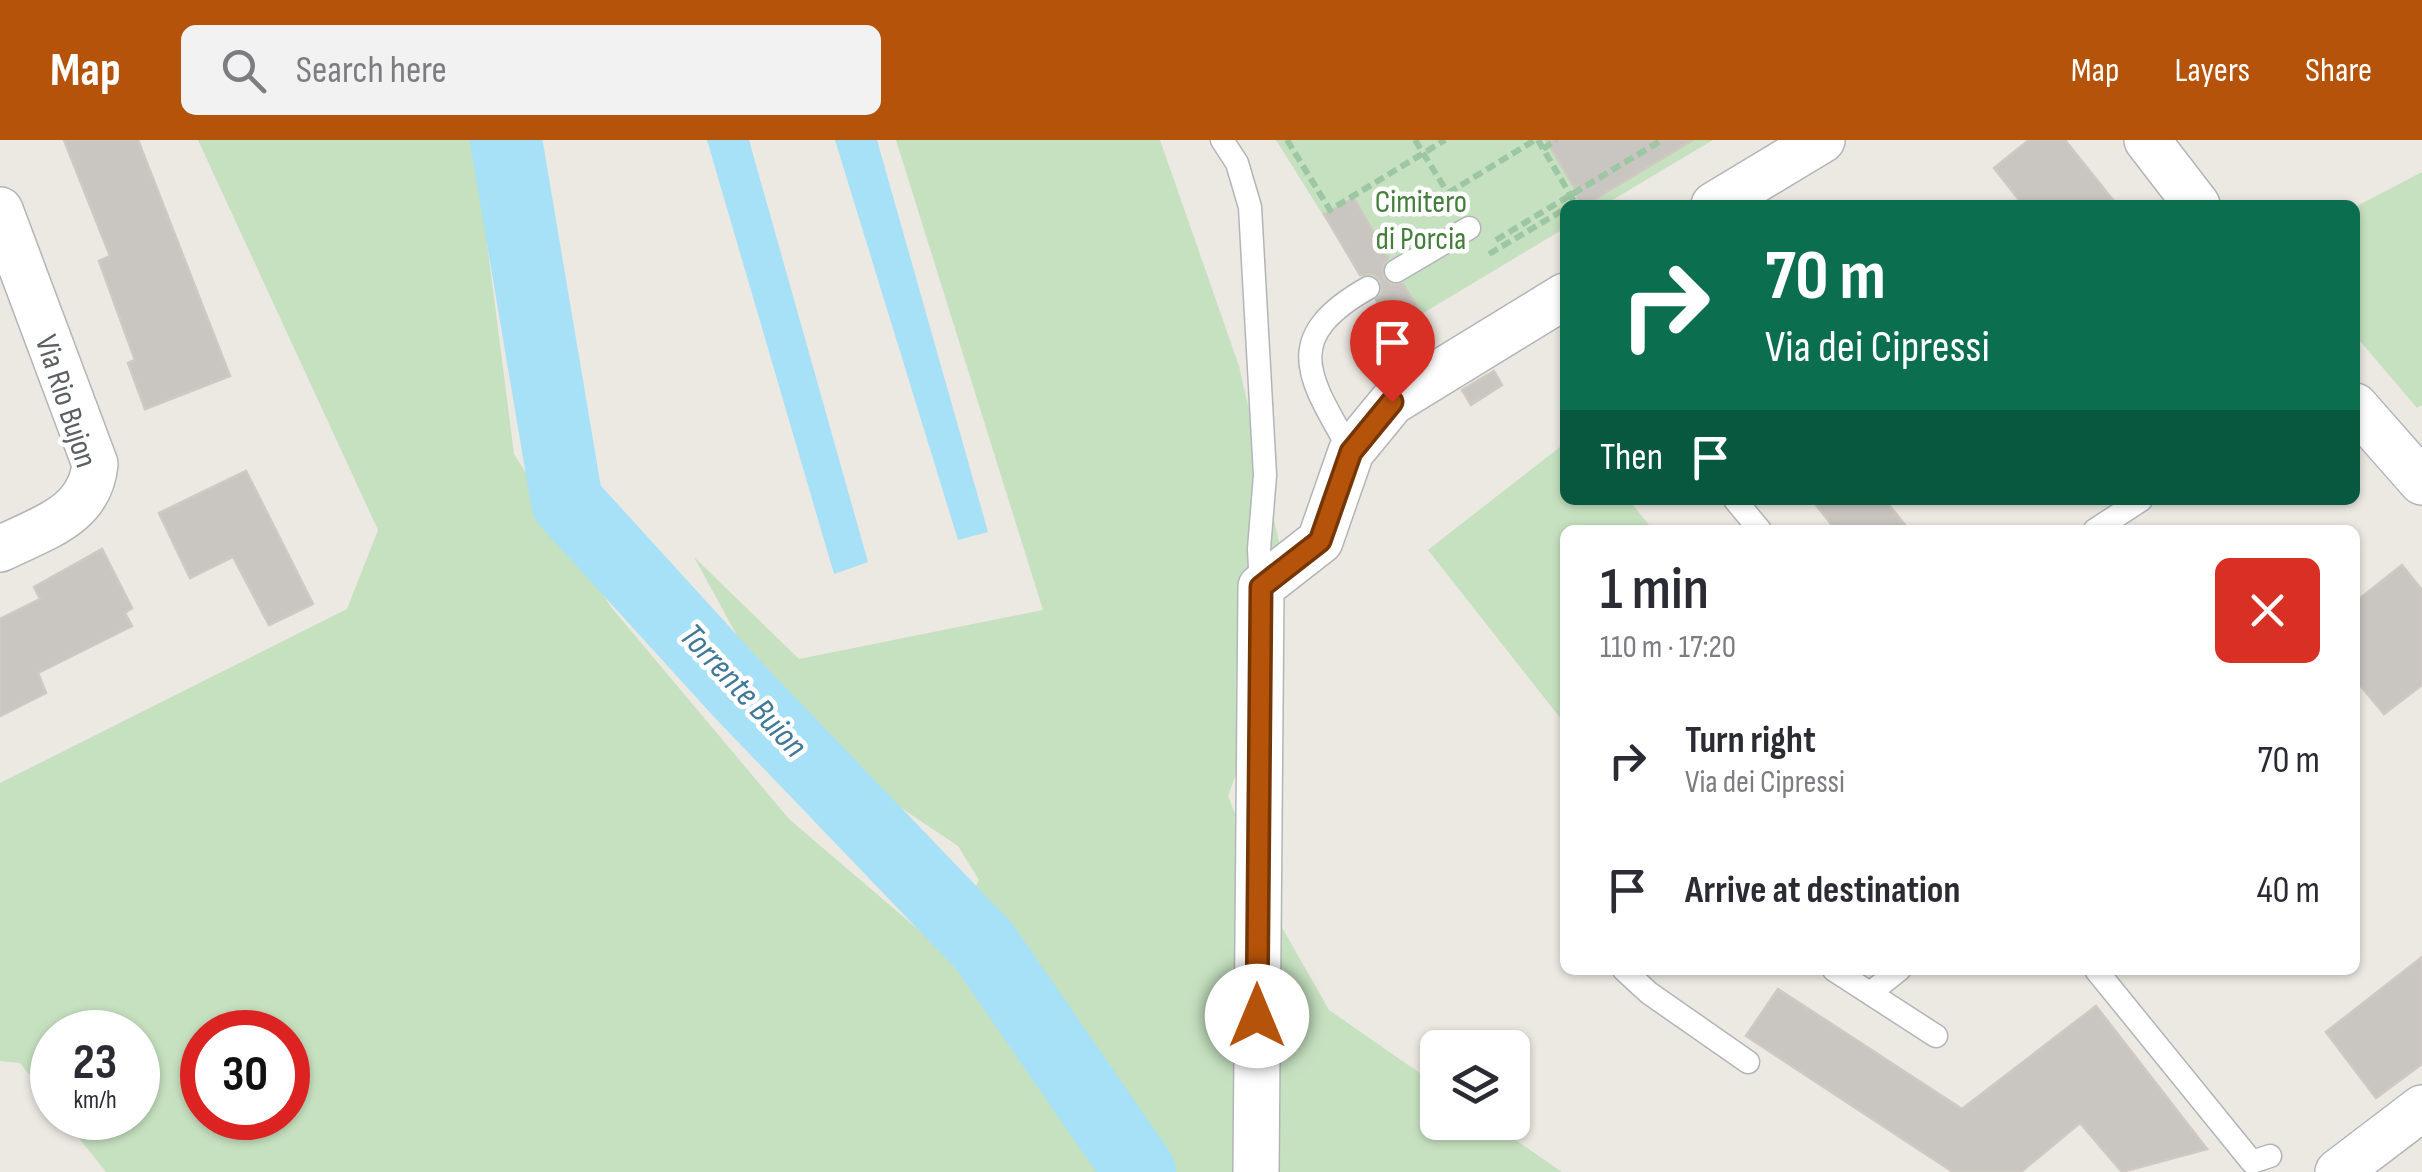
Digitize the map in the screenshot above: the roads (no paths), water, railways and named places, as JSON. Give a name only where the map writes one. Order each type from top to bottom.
[{"type":"street","points":[[1722,200],[1822,140]]},
{"type":"street","points":[[2147,140],[2193,200]]},
{"type":"street","name":"Via Rio Bujon","points":[[0,210],[95,464],[86,499],[69,515],[0,548]]},
{"type":"street","points":[[1256,1172],[1261,587],[1320,541],[1351,452],[1392,402],[1560,299]]},
{"type":"street","points":[[2360,411],[2416,466]]},
{"type":"street","points":[[2338,1172],[2422,1108]]},
{"type":"lane","points":[[1222,140],[1237,163],[1250,207],[1266,475],[1259,548],[1261,587]]},
{"type":"lane","points":[[1396,271],[1468,228]]},
{"type":"lane","points":[[1351,452],[1317,388],[1309,352],[1312,336],[1323,321],[1368,288]]},
{"type":"lane","points":[[1739,505],[1756,525]]},
{"type":"lane","points":[[2103,525],[2133,505]]},
{"type":"lane","points":[[1629,975],[1748,1062]]},
{"type":"lane","points":[[1842,975],[1936,1036]]},
{"type":"lane","points":[[1870,993],[1893,975]]},
{"type":"lane","points":[[2100,975],[2258,1163]]},
{"type":"water","points":[[707,140],[749,140],[868,562],[834,574]]},
{"type":"water","points":[[835,140],[877,140],[988,532],[958,540]]},
{"type":"waterway","name":"Torrente Buion","points":[[506,140],[567,502],[741,693],[984,946],[1140,1172]]},
{"type":"park label","name":"Cimitero di Porcia","points":[[1421,220]]}]
